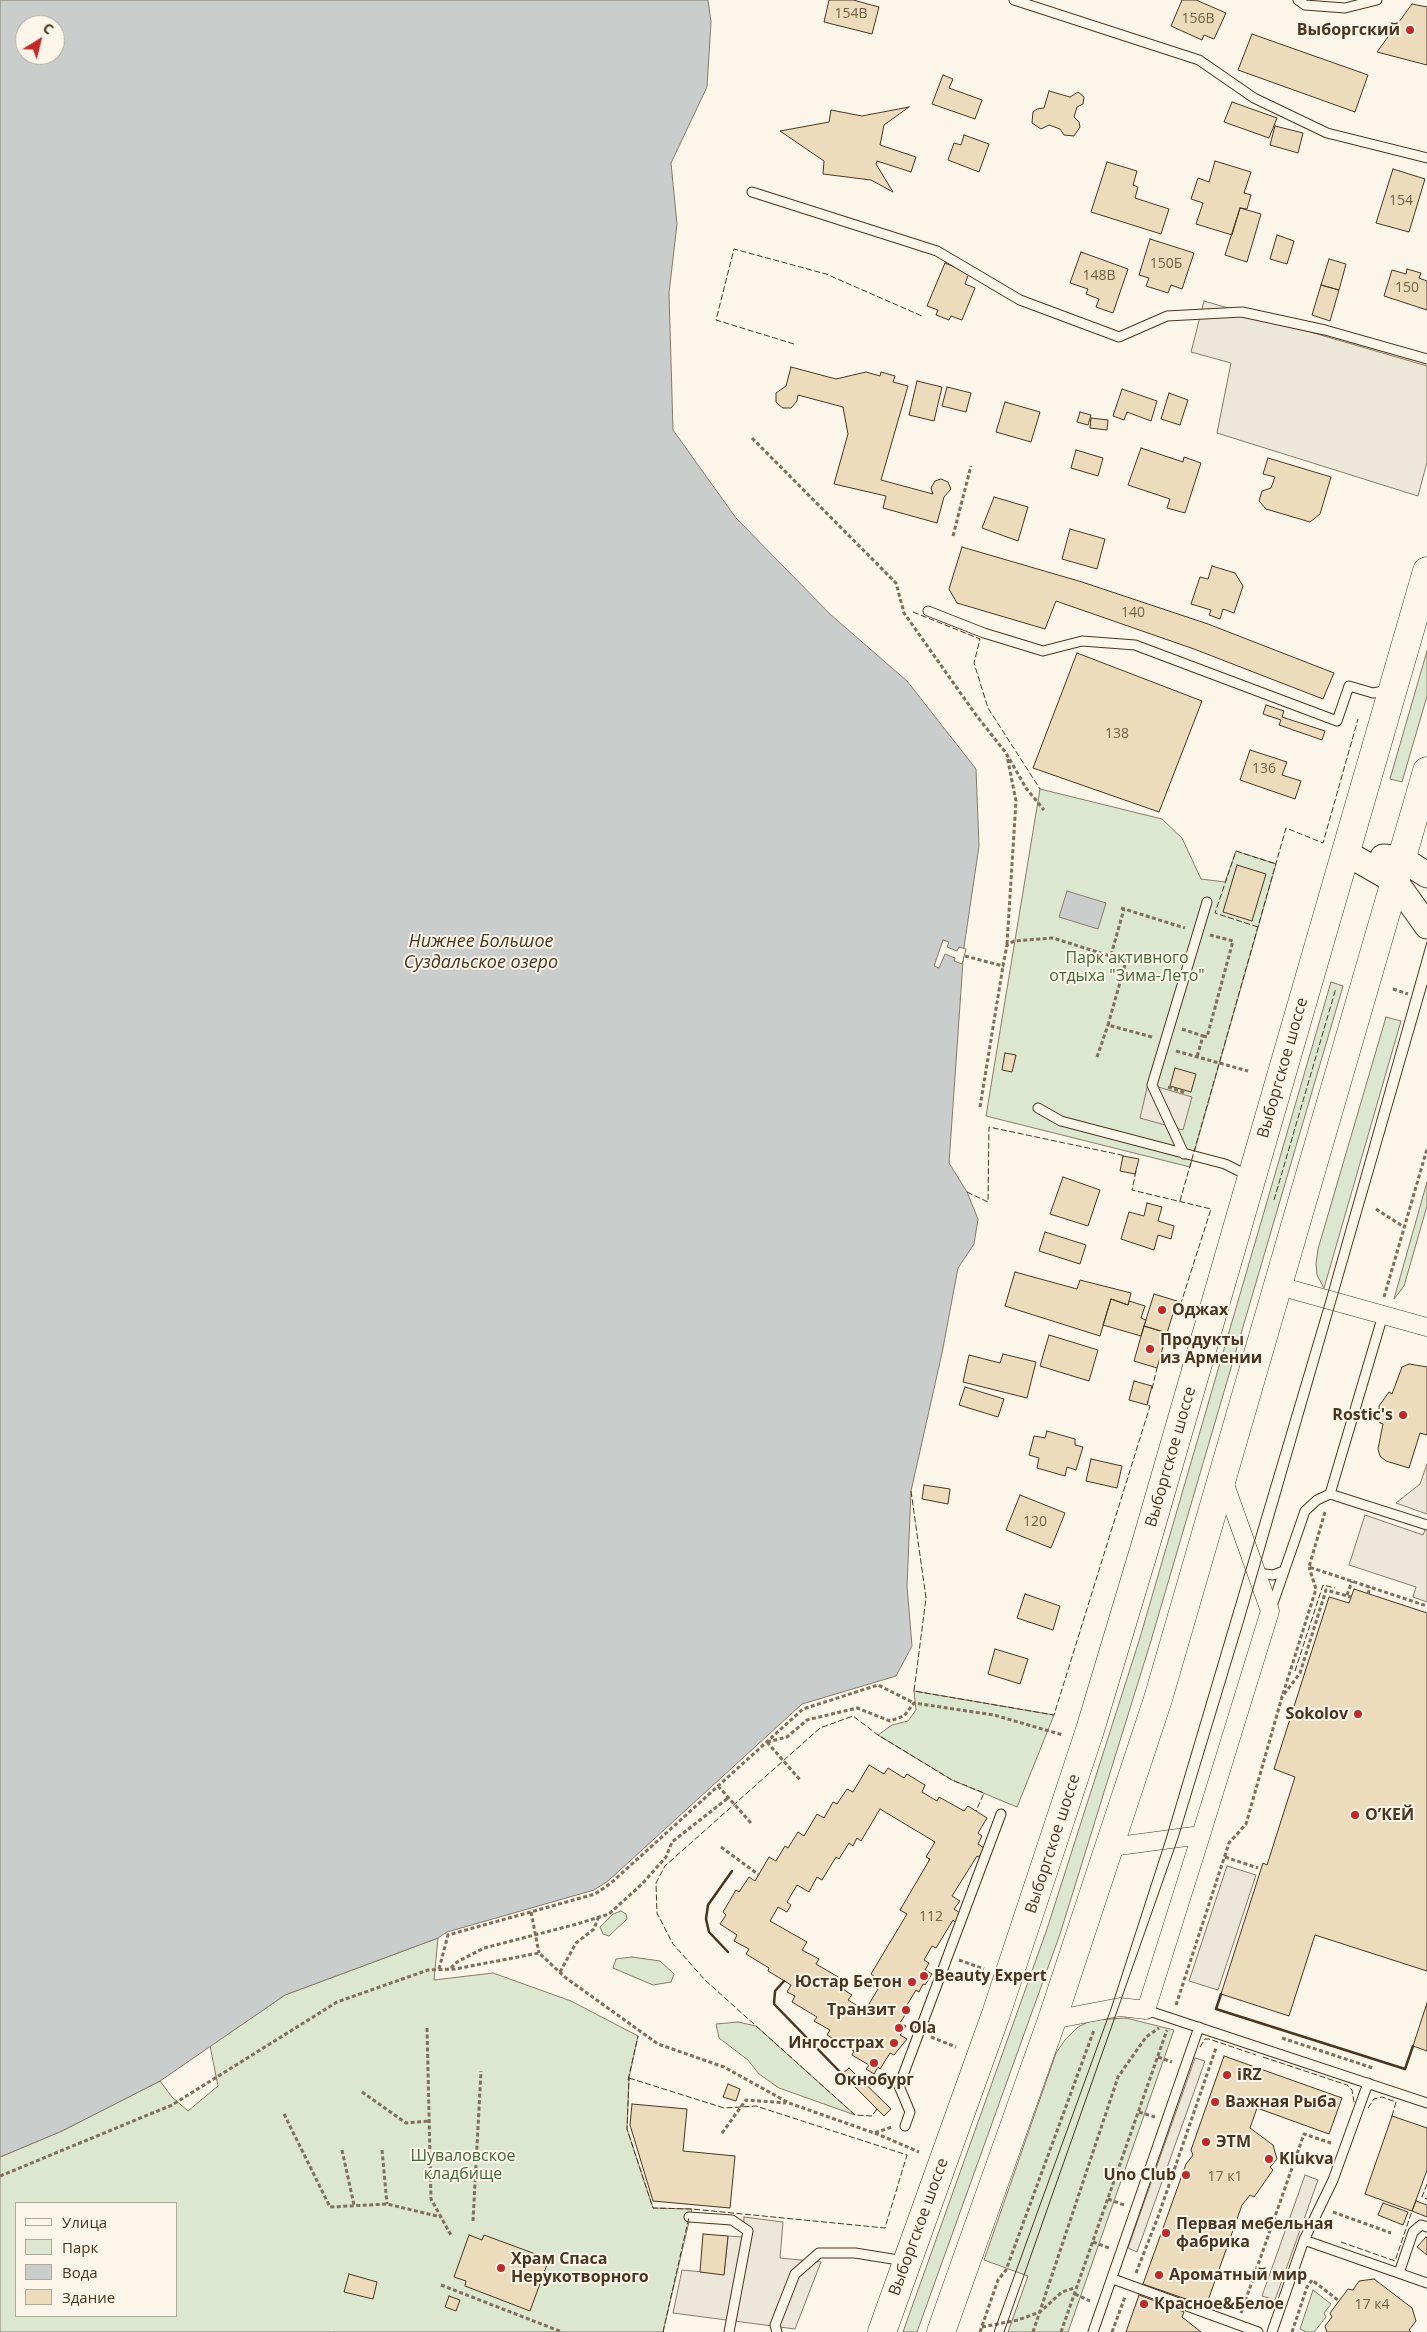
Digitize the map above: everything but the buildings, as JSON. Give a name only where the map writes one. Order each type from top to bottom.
[{"type":"main road","name":"Выборгское шоссе","points":[[882,2332],[1008,1976],[1081,1759],[1142,1559],[1427,571]]},
{"type":"main road","points":[[941,2332],[1052,2020],[1111,1847],[1168,1664],[1427,771]]},
{"type":"main road","points":[[1346,853],[1399,870],[1427,875]]},
{"type":"main road","points":[[1399,870],[1427,926]]},
{"type":"street","points":[[1279,1286],[1427,1327]]},
{"type":"street","points":[[1052,2020],[1120,2007],[1146,2010],[1270,1611],[1223,1478]]},
{"type":"street","points":[[1111,1847],[1201,1835]]},
{"type":"lane","points":[[1014,0],[1198,60],[1254,98],[1328,133],[1427,158]]},
{"type":"lane","points":[[1298,0],[1306,4],[1345,8],[1377,0]]},
{"type":"lane","points":[[752,192],[937,250],[1020,300],[1119,337],[1166,316],[1242,312],[1325,330],[1427,359]]},
{"type":"lane","points":[[928,611],[984,633],[1043,651],[1082,641],[1136,645],[1337,721],[1349,686],[1373,693],[1393,689]]},
{"type":"lane","points":[[1184,1154],[1152,1085],[1207,902]]},
{"type":"lane","points":[[1038,1108],[1061,1121],[1226,1164],[1252,1177]]},
{"type":"lane","points":[[1330,1494],[1381,1315]]},
{"type":"lane","points":[[1270,1611],[1304,1511],[1317,1500],[1330,1494],[1427,1525]]},
{"type":"lane","points":[[1258,1573],[1273,1575],[1284,1571]]},
{"type":"lane","points":[[905,2126],[910,2112],[899,2086],[1001,1814]]},
{"type":"lane","points":[[1146,2010],[1427,2103]]},
{"type":"lane","points":[[1093,2332],[1199,2028]]},
{"type":"lane","points":[[1272,2332],[1304,2240],[1333,2180],[1368,2084]]},
{"type":"lane","points":[[689,2217],[732,2220],[748,2232],[729,2332]]},
{"type":"lane","points":[[1399,2273],[1413,2232],[1421,2225],[1427,2227]]},
{"type":"lane","points":[[1304,2240],[1427,2284]]},
{"type":"lane","points":[[777,2332],[776,2325],[795,2274],[819,2253],[854,2253],[907,2262]]},
{"type":"lane","points":[[1113,2279],[1258,2332]]},
{"type":"path","points":[[752,438],[896,583],[904,613],[976,715],[1006,753],[1026,788],[1044,810]]},
{"type":"path","points":[[953,536],[971,466]]},
{"type":"path","points":[[980,1107],[1007,945],[1016,801],[1006,753]]},
{"type":"path","points":[[1111,955],[1123,909],[1233,942],[1207,1037],[1170,1026]]},
{"type":"path","points":[[1007,945],[1014,941],[1053,938],[1126,961],[1097,1057]]},
{"type":"path","points":[[965,956],[1003,966]]},
{"type":"path","points":[[1393,989],[1408,994]]},
{"type":"path","points":[[1108,1024],[1197,1057],[1248,1071]]},
{"type":"path","points":[[1197,1057],[1203,1036]]},
{"type":"path","points":[[1381,1315],[1427,1149]]},
{"type":"path","points":[[1376,1209],[1404,1227]]},
{"type":"path","points":[[1061,2332],[1171,2019],[1229,1842],[1246,1824],[1282,1697],[1316,1589],[1309,1567],[1330,1494]]},
{"type":"path","points":[[1309,1567],[1427,1606]]},
{"type":"path","points":[[1282,1697],[1300,1673],[1326,1590],[1349,1596],[1352,1581]]},
{"type":"path","points":[[1368,1594],[1370,1587]]},
{"type":"path","points":[[439,1969],[448,1935],[595,1894],[610,1883],[803,1709],[878,1686],[914,1703],[994,1715],[1063,1735]]},
{"type":"path","points":[[766,1742],[787,1737],[807,1720],[858,1708],[890,1721],[904,1716],[914,1703]]},
{"type":"path","points":[[766,1742],[801,1781]]},
{"type":"path","points":[[718,1786],[750,1823]]},
{"type":"path","points":[[451,1969],[457,1962],[484,1948],[609,1914],[642,1884],[666,1857],[672,1842],[728,1798]]},
{"type":"path","points":[[721,1847],[758,1875]]},
{"type":"path","points":[[1225,1857],[1258,1868]]},
{"type":"path","points":[[531,1912],[539,1953],[566,1978],[658,2044],[724,2067],[789,2103],[874,2133],[918,2152]]},
{"type":"path","points":[[560,1972],[576,1943],[594,1929],[598,1917]]},
{"type":"path","points":[[0,2176],[172,2105],[337,2002],[428,1970],[451,1969],[539,1953]]},
{"type":"path","points":[[948,1956],[984,1969]]},
{"type":"path","points":[[980,2332],[998,2280],[1006,2270],[1102,2011]]},
{"type":"path","points":[[1033,2332],[1118,2077],[1146,2037],[1171,2019]]},
{"type":"path","points":[[427,2028],[431,2199],[452,2237]]},
{"type":"path","points":[[919,2032],[956,2048]]},
{"type":"path","points":[[1112,2332],[1129,2285],[1142,2260],[1216,2047],[1224,2050]]},
{"type":"path","points":[[473,2221],[481,2072]]},
{"type":"path","points":[[362,2092],[406,2123],[429,2121]]},
{"type":"path","points":[[722,2132],[746,2100],[789,2103]]},
{"type":"path","points":[[284,2114],[330,2207],[387,2204],[441,2217]]},
{"type":"path","points":[[874,2133],[892,2127]]},
{"type":"path","points":[[1237,2324],[1304,2134],[1332,2144],[1335,2135]]},
{"type":"path","points":[[342,2150],[354,2205]]},
{"type":"path","points":[[382,2150],[387,2204]]},
{"type":"path","points":[[1320,2207],[1391,2233]]},
{"type":"path","points":[[1292,2332],[1307,2287],[1312,2280],[1339,2301]]},
{"type":"path","points":[[441,2285],[562,2332]]},
{"type":"path","points":[[981,2327],[1018,2320],[1040,2312],[1062,2292],[1077,2287]]},
{"type":"green space","points":[[1427,651],[1427,696],[1402,782],[1390,779]]},
{"type":"green space","name":"Парк активного отдыха \"Зима-Лето\"","points":[[1040,789],[1162,819],[1182,838],[1201,879],[1225,882],[1236,851],[1276,864],[1190,1167],[986,1116]]},
{"type":"green space","points":[[1331,982],[1343,986],[1150,1644],[1060,1934],[917,2332],[903,2332],[1047,1929],[1139,1641]]},
{"type":"green space","points":[[1386,1017],[1401,1021],[1324,1288],[1317,1275],[1318,1249]]},
{"type":"green space","points":[[1427,1182],[1427,1206],[1404,1286],[1394,1299]]},
{"type":"green space","points":[[914,1691],[1054,1715],[1017,1807],[952,1780],[878,1735],[892,1725],[908,1721],[916,1710]]},
{"type":"green space","points":[[621,1911],[626,1914],[627,1919],[609,1936],[603,1934],[600,1927],[613,1914]]},
{"type":"green space","name":"Шуваловское кладбище","points":[[438,1938],[434,1980],[493,1973],[571,2001],[638,2036],[629,2078],[627,2129],[653,2208],[692,2209],[663,2332],[0,2332],[0,2157],[62,2131],[160,2081],[172,2097],[188,2111],[218,2086],[210,2046],[285,1995]]},
{"type":"green space","points":[[632,1957],[660,1961],[674,1974],[671,1982],[653,1985],[613,1968],[616,1959]]},
{"type":"green space","points":[[1126,2018],[1174,2030],[1068,2332],[1008,2332],[1028,2276],[984,2260],[1056,2053],[1065,2040],[1078,2027],[1092,2020]]},
{"type":"green space","points":[[738,2022],[756,2026],[855,2115],[779,2088],[759,2074],[748,2060],[719,2038],[716,2024]]},
{"type":"green space","points":[[1313,2290],[1331,2304],[1324,2313],[1326,2317],[1314,2332],[1307,2332],[1300,2329]]},
{"type":"shaded area","points":[[1204,301],[1427,366],[1427,462],[1418,496],[1217,433],[1231,363],[1191,352]]},
{"type":"shaded area","points":[[1148,1084],[1192,1097],[1183,1130],[1140,1118]]},
{"type":"shaded area","points":[[1427,1464],[1427,1514],[1396,1503],[1420,1484]]},
{"type":"shaded area","points":[[1365,1515],[1423,1535],[1427,1525],[1427,1602],[1413,1597],[1416,1587],[1349,1565]]},
{"type":"shaded area","points":[[1227,1866],[1256,1875],[1218,1990],[1189,1981]]},
{"type":"shaded area","points":[[1195,2058],[1205,2061],[1137,2252],[1128,2248]]},
{"type":"shaded area","points":[[1305,2175],[1318,2180],[1275,2300],[1262,2296]]},
{"type":"shaded area","points":[[744,2217],[783,2222],[780,2258],[821,2262],[795,2329],[673,2313],[682,2270],[724,2274],[728,2236],[743,2237]]},
{"type":"water","name":"Нижнее Большое Суздальское озеро","points":[[0,0],[708,0],[711,22],[707,87],[671,163],[677,224],[669,293],[673,430],[736,518],[831,615],[907,681],[976,769],[979,846],[964,947],[949,1163],[967,1192],[978,1219],[974,1244],[958,1268],[942,1353],[911,1491],[907,1586],[912,1646],[896,1676],[802,1704],[608,1881],[594,1890],[447,1932],[438,1938],[285,1995],[160,2081],[62,2131],[0,2157]]},
{"type":"water","points":[[1067,891],[1106,903],[1098,929],[1059,917]]},
{"type":"pier","points":[[943,940],[949,942],[947,947],[957,951],[959,947],[966,949],[962,964],[954,961],[955,958],[945,954],[939,968],[934,966]]},
{"type":"tram line","points":[[994,2332],[1111,2009],[1166,1839],[1326,1300],[1427,942]]},
{"type":"tram line","points":[[1004,2332],[1178,1838],[1244,1620],[1427,985]]},
{"type":"fence","points":[[794,344],[716,320],[734,249],[826,274],[922,316]]},
{"type":"fence","points":[[913,612],[980,639],[974,663],[988,708],[1040,789]]},
{"type":"fence","points":[[1180,1201],[1286,828],[1323,843],[1358,719]]},
{"type":"fence","points":[[1258,927],[1215,913],[1236,851],[1276,864]]},
{"type":"fence","points":[[1274,1200],[1336,988]]},
{"type":"fence","points":[[967,1192],[988,1202],[989,1127],[1126,1156]]},
{"type":"fence","points":[[1136,1171],[1132,1190],[1211,1209],[1181,1303],[1177,1301]]},
{"type":"fence","points":[[1152,1389],[1157,1368]]},
{"type":"fence","points":[[911,1491],[926,1598],[914,1691],[1054,1715],[1150,1406],[1147,1405],[1148,1401]]},
{"type":"fence","points":[[1295,1671],[1323,1585],[1335,1588]]},
{"type":"fence","points":[[877,2109],[872,2116],[855,2115],[705,1980],[673,1944],[657,1913],[656,1883],[665,1866],[820,1728],[853,1716],[878,1735],[952,1780],[984,1793],[976,1811]]},
{"type":"fence","points":[[628,2080],[638,2036]]},
{"type":"fence","points":[[1200,2047],[1205,2039],[1209,2039],[1256,2055]]},
{"type":"fence","points":[[1263,2057],[1347,2085],[1352,2090],[1354,2102]]},
{"type":"fence","points":[[629,2078],[724,2108],[756,2106],[907,2155],[885,2228],[692,2209],[653,2208],[627,2129],[629,2078]]},
{"type":"fence","points":[[1368,2108],[1374,2099],[1382,2097],[1396,2102],[1392,2116]]},
{"type":"fence","points":[[1427,2184],[1422,2197],[1427,2199]]},
{"type":"fence","points":[[1341,2242],[1395,2261],[1412,2211]]},
{"type":"fence","points":[[663,2332],[689,2217]]},
{"type":"wall","points":[[728,1952],[709,1932],[706,1919],[708,1905],[732,1871]]},
{"type":"wall","points":[[784,1981],[775,1991],[774,2004],[842,2074]]},
{"type":"wall","points":[[1221,1994],[1216,2009],[1405,2069],[1413,2046]]},
{"type":"place","name":"Выборгский","points":[[1410,30]]},
{"type":"place","name":"Оджах","points":[[1162,1310]]},
{"type":"place","name":"Продукты из Армении","points":[[1150,1349]]},
{"type":"place","name":"Rostic's","points":[[1403,1415]]},
{"type":"place","name":"Sokolov","points":[[1358,1714]]},
{"type":"place","name":"О’КЕЙ","points":[[1355,1815]]},
{"type":"place","name":"Beauty Expert","points":[[924,1976]]},
{"type":"place","name":"Юстар Бетон","points":[[912,1982]]},
{"type":"place","name":"Транзит","points":[[906,2010]]},
{"type":"place","name":"Ola","points":[[899,2028]]},
{"type":"place","name":"Ингосстрах","points":[[894,2043]]},
{"type":"place","name":"Окнобург","points":[[874,2063]]},
{"type":"place","name":"iRZ","points":[[1227,2075]]},
{"type":"place","name":"Важная Рыба","points":[[1215,2102]]},
{"type":"place","name":"ЭТМ","points":[[1206,2142]]},
{"type":"place","name":"Klukva","points":[[1269,2159]]},
{"type":"place","name":"Uno Club","points":[[1186,2175]]},
{"type":"place","name":"Первая мебельная фабрика","points":[[1166,2233]]},
{"type":"place","name":"Храм Спаса Нерукотворного","points":[[501,2268]]},
{"type":"place","name":"Ароматный мир","points":[[1159,2275]]},
{"type":"place","name":"Красное&Белое","points":[[1144,2304]]}]
